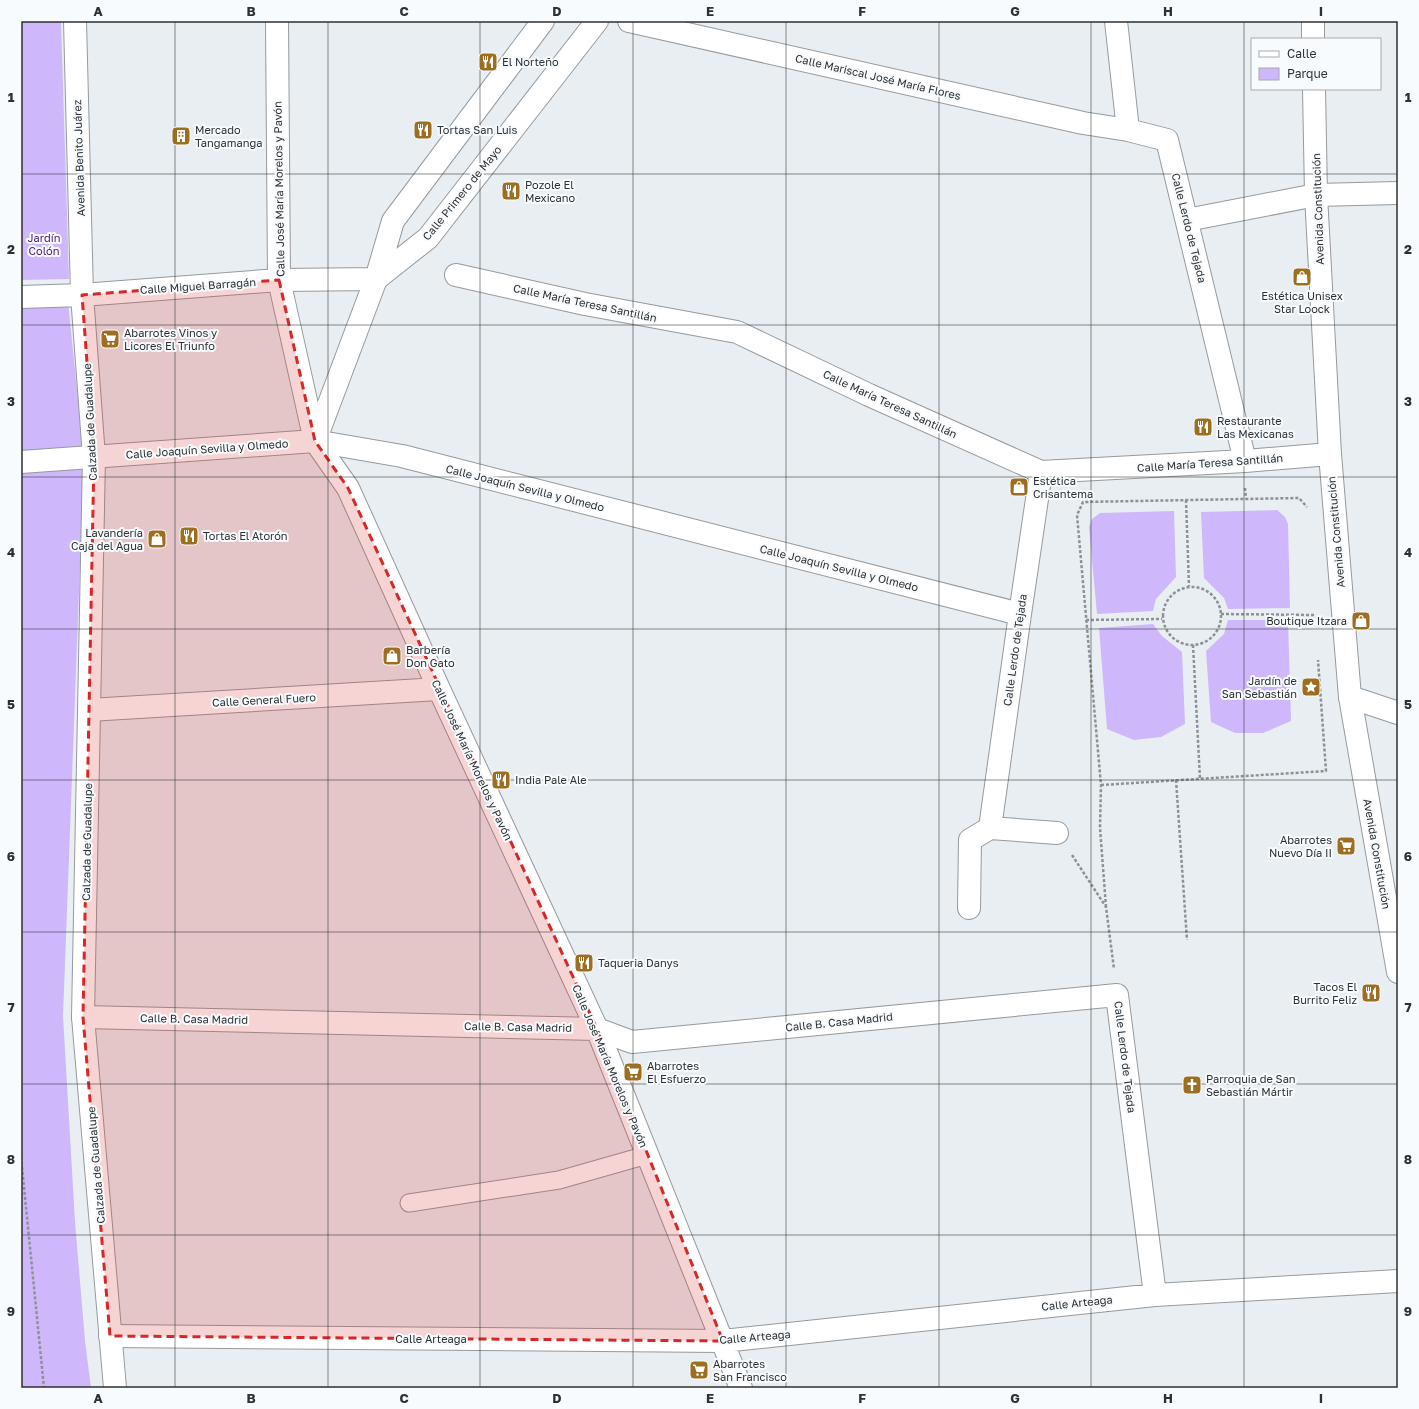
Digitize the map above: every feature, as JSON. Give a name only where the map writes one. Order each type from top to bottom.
[{"type":"street","name":"Avenida Benito Juárez","points":[[75,21],[82,295]]},
{"type":"street","name":"Calle José María Morelos y Pavón","points":[[277,21],[280,280],[315,441],[348,488],[439,689],[597,1029],[741,1388]]},
{"type":"street","points":[[315,441],[376,279],[393,221],[543,21]]},
{"type":"street","name":"Calle Primero de Mayo","points":[[376,279],[428,238],[597,21]]},
{"type":"street","name":"Calle Mariscal José María Flores","points":[[629,21],[1083,123],[1128,130]]},
{"type":"street","points":[[1116,21],[1128,130]]},
{"type":"street","points":[[1313,21],[1313,38]]},
{"type":"street","name":"Avenida Constitución","points":[[1314,90],[1316,195],[1330,454],[1350,697],[1398,972]]},
{"type":"street","name":"Calle Lerdo de Tejada","points":[[1128,130],[1167,140],[1245,461]]},
{"type":"street","points":[[1187,220],[1316,195],[1398,193]]},
{"type":"street","name":"Calle María Teresa Santillán","points":[[456,275],[585,304],[738,332],[869,395],[1041,472],[1245,461],[1330,454]]},
{"type":"street","name":"Calle Miguel Barragán","points":[[21,297],[82,295],[280,280],[376,279]]},
{"type":"street","name":"Calzada de Guadalupe","points":[[82,295],[94,457],[83,1017],[115,1388]]},
{"type":"street","name":"Calle Joaquín Sevilla y Olmedo","points":[[21,462],[315,441],[402,456],[1020,614]]},
{"type":"street","name":"Calle Lerdo de Tejada","points":[[990,828],[1041,472]]},
{"type":"street","name":"Calle General Fuero","points":[[89,710],[439,689]]},
{"type":"street","points":[[1350,697],[1398,713]]},
{"type":"street","points":[[969,908],[970,840],[990,828],[1057,833]]},
{"type":"street","name":"Calle Lerdo de Tejada","points":[[1117,995],[1155,1294]]},
{"type":"street","name":"Calle B. Casa Madrid","points":[[83,1017],[597,1029],[632,1042],[1117,995]]},
{"type":"street","name":"Calle Arteaga","points":[[110,1336],[723,1341],[1155,1294],[1398,1281]]},
{"type":"lane","points":[[409,1203],[559,1180],[647,1154]]},
{"type":"path","points":[[1106,907],[1100,828],[1101,785],[1076,515],[1083,502],[1299,498],[1308,508]]},
{"type":"path","points":[[1186,500],[1189,586]]},
{"type":"path","points":[[1189,586],[1202,588],[1211,593],[1219,604],[1221,614],[1219,627],[1214,635],[1197,645],[1188,645],[1179,642],[1171,636],[1165,628],[1162,619],[1163,608],[1167,599],[1174,592],[1183,587],[1189,586]]},
{"type":"path","points":[[1221,614],[1315,615],[1314,608]]},
{"type":"path","points":[[1086,620],[1162,619]]},
{"type":"path","points":[[1193,645],[1200,779]]},
{"type":"path","points":[[1101,785],[1326,771],[1318,654]]},
{"type":"path","points":[[1176,780],[1187,940]]},
{"type":"path","name":"Calle Lerdo de Tejada","points":[[1057,833],[1106,907],[1117,995]]},
{"type":"path","points":[[21,1157],[44,1388]]},
{"type":"highlighted area","points":[[279,280],[315,441],[348,488],[597,1029],[723,1341],[110,1336],[83,1017],[94,457],[82,295]]},
{"type":"green space","name":"Jardín Colón","points":[[21,21],[61,21],[69,279],[21,280]]},
{"type":"green space","points":[[68,302],[84,458],[63,1016],[75,1222],[85,1341],[91,1388],[21,1388],[21,305]]},
{"type":"green space","points":[[1277,510],[1285,517],[1288,524],[1290,608],[1228,609],[1224,598],[1204,578],[1201,512]]},
{"type":"green space","points":[[1174,511],[1176,577],[1156,599],[1153,611],[1097,614],[1089,527],[1092,519],[1100,513]]},
{"type":"green space","points":[[1228,620],[1288,620],[1291,721],[1263,733],[1235,733],[1211,722],[1206,651],[1224,634]]},
{"type":"green space","points":[[1153,624],[1162,636],[1182,652],[1185,724],[1161,737],[1134,740],[1107,729],[1099,628]]},
{"type":"place","name":"El Norteño","points":[[488,62]]},
{"type":"place","name":"Tortas San Luis","points":[[423,130]]},
{"type":"place","name":"Mercado Tangamanga","points":[[181,136]]},
{"type":"place","name":"Pozole El Mexicano","points":[[511,191]]},
{"type":"place","name":"Estética Unisex Star Loock","points":[[1302,277]]},
{"type":"place","name":"Abarrotes Vinos y Licores El Triunfo","points":[[110,339]]},
{"type":"place","name":"Restaurante Las Mexicanas","points":[[1203,427]]},
{"type":"place","name":"Estética Crisantema","points":[[1019,487]]},
{"type":"place","name":"Tortas El Atorón","points":[[189,536]]},
{"type":"place","name":"Lavandería Caja del Agua","points":[[157,539]]},
{"type":"place","name":"Boutique Itzara","points":[[1361,621]]},
{"type":"place","name":"Barbería Don Gato","points":[[392,656]]},
{"type":"place","name":"Jardín de San Sebastián","points":[[1311,687]]},
{"type":"place","name":"India Pale Ale","points":[[501,780]]},
{"type":"place","name":"Abarrotes Nuevo Día II","points":[[1346,846]]},
{"type":"place","name":"Taqueria Danys","points":[[584,963]]},
{"type":"place","name":"Tacos El Burrito Feliz","points":[[1371,993]]},
{"type":"place","name":"Abarrotes El Esfuerzo","points":[[633,1072]]},
{"type":"place","name":"Parroquia de San Sebastián Mártir","points":[[1192,1085]]},
{"type":"place","name":"Abarrotes San Francisco","points":[[699,1370]]}]
